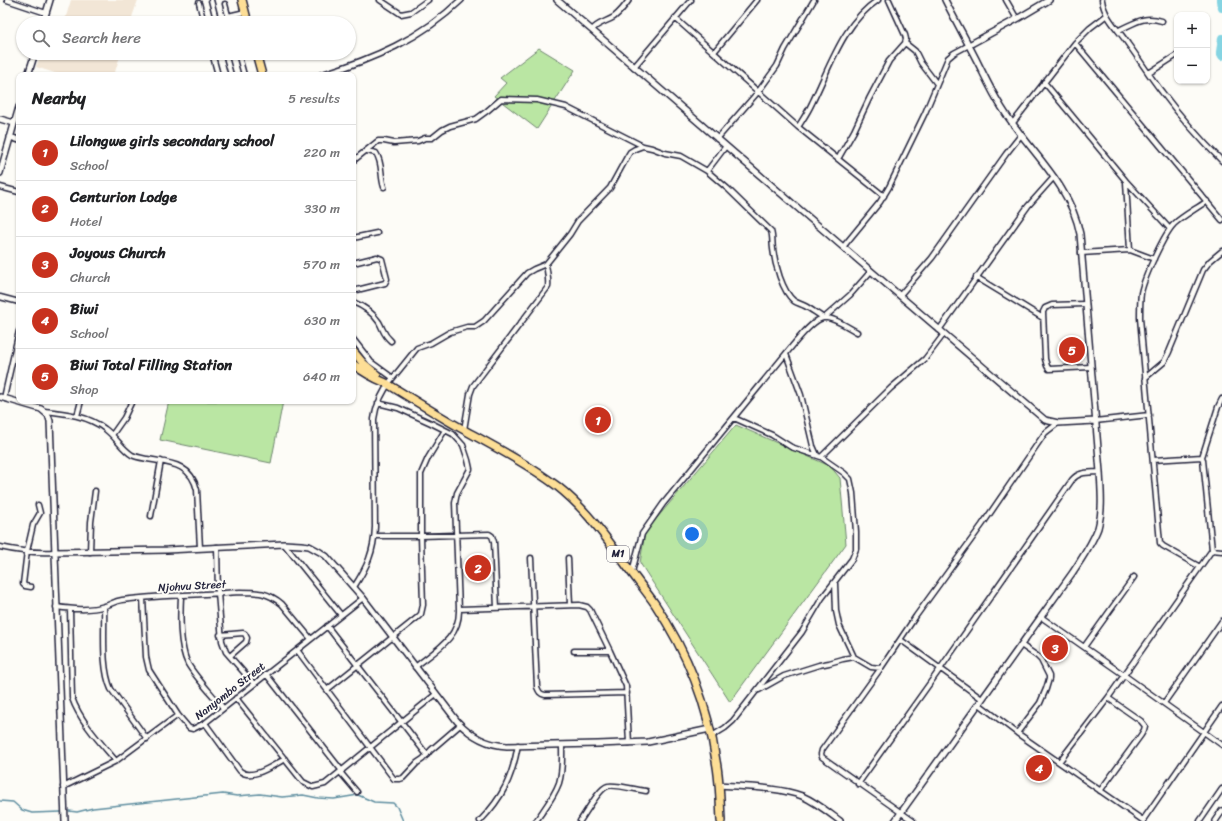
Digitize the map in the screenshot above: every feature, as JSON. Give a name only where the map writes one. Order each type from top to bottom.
[{"type":"highway","points":[[242,0],[246,16]]},
{"type":"highway","points":[[258,60],[261,72]]},
{"type":"highway","name":"M1","points":[[356,355],[363,364],[389,382],[464,430],[534,470],[558,488],[585,513],[609,541],[655,604],[677,641],[697,685],[711,733],[719,785],[721,821]]},
{"type":"highway","name":"M1","points":[[356,366],[378,380],[389,382]]},
{"type":"street","points":[[7,0],[46,13]]},
{"type":"street","points":[[45,16],[50,0]]},
{"type":"street","points":[[211,0],[215,16]]},
{"type":"street","points":[[380,0],[402,14],[411,12],[428,0]]},
{"type":"street","points":[[330,72],[361,62],[410,39],[436,22],[461,0]]},
{"type":"street","points":[[557,0],[939,330],[1046,420],[1058,424]]},
{"type":"street","points":[[592,30],[621,11],[629,0]]},
{"type":"street","points":[[634,67],[690,0]]},
{"type":"street","points":[[714,52],[757,0]]},
{"type":"street","points":[[717,139],[758,92],[777,66],[788,43],[814,0]]},
{"type":"street","points":[[798,127],[812,104],[838,48],[849,30],[859,15],[878,0]]},
{"type":"street","points":[[838,159],[854,131],[888,62],[905,43],[905,36],[889,0]]},
{"type":"street","points":[[895,821],[1073,572],[1096,534],[1101,506],[1100,472],[1080,234],[1075,215],[1066,195],[1054,177],[1012,124],[991,88],[945,0]]},
{"type":"street","points":[[1006,0],[1017,19]]},
{"type":"street","points":[[843,248],[884,196],[925,114],[948,58],[954,52],[1017,19],[1049,0]]},
{"type":"street","points":[[1102,0],[1107,15],[1161,91],[1203,141],[1221,159]]},
{"type":"street","points":[[199,3],[202,16]]},
{"type":"street","points":[[225,4],[228,16],[245,12]]},
{"type":"street","points":[[1012,124],[1075,43],[1090,28],[1107,15]]},
{"type":"street","points":[[675,18],[798,127],[884,196]]},
{"type":"street","points":[[1119,30],[1143,19],[1149,18],[1162,21]]},
{"type":"street","points":[[905,43],[915,51],[928,73],[937,84]]},
{"type":"street","points":[[1075,43],[1222,220]]},
{"type":"street","points":[[1149,73],[1174,57]]},
{"type":"street","points":[[29,72],[32,60]]},
{"type":"street","points":[[214,60],[217,72]]},
{"type":"street","points":[[227,60],[229,72]]},
{"type":"street","points":[[240,60],[243,72]]},
{"type":"street","points":[[1044,82],[1126,181],[1170,229]]},
{"type":"street","points":[[356,159],[378,141],[394,143],[432,138],[450,126],[476,119],[501,99],[505,98],[537,100],[566,107],[642,146],[681,156],[707,171],[728,189],[771,231],[780,281],[793,300],[824,318]]},
{"type":"street","points":[[0,173],[16,117]]},
{"type":"street","points":[[0,119],[14,123]]},
{"type":"street","points":[[900,295],[932,258],[1021,135]]},
{"type":"street","points":[[10,137],[16,139]]},
{"type":"street","points":[[354,587],[370,559],[374,536],[375,414],[378,403],[389,382],[417,348],[431,343],[450,332],[467,327],[478,326],[527,273],[546,264],[570,234],[578,221],[610,188],[630,152],[642,146]]},
{"type":"street","points":[[707,171],[726,146]]},
{"type":"street","points":[[367,151],[376,153],[379,157],[382,183],[384,187]]},
{"type":"street","points":[[939,330],[1028,206],[1054,177]]},
{"type":"street","points":[[1126,181],[1130,250]]},
{"type":"street","points":[[0,187],[16,191]]},
{"type":"street","points":[[1200,568],[1160,543],[1140,318],[1144,284],[1154,259],[1170,229],[1207,201]]},
{"type":"street","points":[[356,237],[377,233]]},
{"type":"street","points":[[1081,253],[1130,250],[1154,259]]},
{"type":"street","points":[[1145,378],[1164,362],[1203,270],[1222,250]]},
{"type":"street","points":[[356,262],[377,258],[382,259],[387,279],[385,283],[356,290]]},
{"type":"street","points":[[464,430],[470,394],[473,386],[548,287],[549,282],[546,264]]},
{"type":"street","points":[[824,318],[850,295],[871,271]]},
{"type":"street","points":[[976,277],[1043,318]]},
{"type":"street","points":[[0,297],[16,301]]},
{"type":"street","points":[[356,303],[369,311],[379,322],[385,336],[391,341]]},
{"type":"street","points":[[1085,304],[1047,306],[1044,309],[1045,359],[1047,366],[1052,369],[1091,367]]},
{"type":"street","points":[[632,573],[642,534],[663,504],[786,354],[810,327],[818,320],[830,318],[857,332]]},
{"type":"street","points":[[819,456],[891,388],[925,359],[944,334]]},
{"type":"street","points":[[356,344],[389,382]]},
{"type":"street","points":[[16,349],[2,398],[16,402]]},
{"type":"street","points":[[786,354],[801,395],[813,446],[819,456]]},
{"type":"street","points":[[1059,762],[1108,698],[1212,550],[1202,457],[1222,399]]},
{"type":"street","points":[[378,403],[398,408],[452,434],[463,445],[470,466],[469,473],[460,487],[455,503],[459,609],[457,626],[445,643],[416,667]]},
{"type":"street","points":[[21,404],[44,411],[77,416],[91,421],[112,435],[133,455],[180,466],[187,470],[195,481],[197,490],[200,548]]},
{"type":"street","points":[[77,416],[80,404]]},
{"type":"street","points":[[112,435],[124,418],[131,404]]},
{"type":"street","points":[[44,411],[48,415],[50,422],[65,821]]},
{"type":"street","points":[[912,821],[822,758],[822,750],[982,525],[1045,433],[1051,427],[1058,424],[1149,415]]},
{"type":"street","points":[[0,547],[27,552],[90,552],[284,544],[309,546],[326,556],[354,587],[460,725],[468,732],[483,740],[499,745],[518,746],[629,743],[711,733],[725,728],[733,721],[802,632],[822,598],[852,559],[856,549],[853,493],[851,483],[847,476],[819,456],[791,447],[772,435],[734,418]]},
{"type":"street","points":[[328,689],[418,617],[422,610],[421,474],[428,458],[445,430]]},
{"type":"street","points":[[1153,460],[1202,457]]},
{"type":"street","points":[[151,516],[161,461]]},
{"type":"street","points":[[858,784],[1072,480],[1081,473],[1100,472]]},
{"type":"street","points":[[90,552],[91,522],[95,491]]},
{"type":"street","points":[[31,587],[23,584],[27,552],[33,525],[40,513],[38,505]]},
{"type":"street","points":[[374,536],[421,536],[486,533],[492,536],[494,538],[497,608]]},
{"type":"street","points":[[284,544],[341,615]]},
{"type":"street","points":[[218,547],[220,635],[223,646],[254,684]]},
{"type":"street","points":[[1212,550],[1222,551]]},
{"type":"street","points":[[531,558],[537,687],[541,694],[627,693]]},
{"type":"street","points":[[568,558],[570,605]]},
{"type":"street","points":[[1084,647],[1134,577]]},
{"type":"street","points":[[835,583],[836,611],[839,625],[854,657],[871,666],[881,668]]},
{"type":"street","name":"Njohvu Street","points":[[56,607],[70,609],[95,608],[119,600],[218,593],[257,592],[270,595],[282,604],[311,639]]},
{"type":"street","points":[[181,596],[180,613],[182,640],[188,662],[223,708]]},
{"type":"street","points":[[143,598],[147,664],[151,675],[178,714]]},
{"type":"street","name":"Nanyombo Street","points":[[63,787],[116,761],[178,714],[189,728],[196,729],[363,598]]},
{"type":"street","points":[[459,609],[570,605],[587,607],[626,686],[629,743]]},
{"type":"street","points":[[104,606],[105,669],[108,682],[111,689],[147,739]]},
{"type":"street","points":[[70,609],[72,698],[83,719],[116,761]]},
{"type":"street","points":[[1041,617],[1222,745]]},
{"type":"street","points":[[1164,703],[1222,621]]},
{"type":"street","points":[[327,626],[427,755]]},
{"type":"street","points":[[220,635],[243,633],[247,638],[246,642],[230,656]]},
{"type":"street","points":[[901,640],[981,701],[1018,733],[1141,820],[1222,706]]},
{"type":"street","points":[[1018,733],[1040,703],[1049,679],[1041,660],[1021,645]]},
{"type":"street","points":[[297,650],[372,747],[394,779],[403,778],[460,725]]},
{"type":"street","points":[[574,651],[610,651]]},
{"type":"street","points":[[756,691],[784,676],[804,669],[854,657]]},
{"type":"street","points":[[266,674],[357,792]]},
{"type":"street","points":[[236,698],[303,782],[313,787],[325,784],[341,772],[436,694]]},
{"type":"street","points":[[1100,791],[1144,730],[1145,726],[1141,721],[1108,698]]},
{"type":"street","points":[[205,723],[243,773],[250,775],[258,773],[285,759]]},
{"type":"street","points":[[536,821],[553,796],[558,783],[561,768],[562,744]]},
{"type":"street","points":[[480,821],[508,784],[518,746]]},
{"type":"street","points":[[580,821],[605,787],[611,785],[646,791]]},
{"type":"street","points":[[719,785],[794,794],[811,801],[840,821]]},
{"type":"street","points":[[1200,821],[1222,789]]},
{"type":"street","points":[[1215,821],[1222,811]]},
{"type":"shaded area","points":[[71,0],[138,0],[132,16],[66,16]]},
{"type":"shaded area","points":[[38,60],[119,60],[115,72],[52,72],[36,67]]},
{"type":"green space","points":[[539,48],[575,70],[537,129],[494,96],[506,83],[500,78]]},
{"type":"green space","points":[[168,404],[282,404],[271,463],[160,440]]},
{"type":"green space","points":[[736,425],[830,466],[840,478],[846,544],[730,702],[640,563],[645,532]]},
{"type":"waterway","points":[[1221,0],[1222,8]]},
{"type":"waterway","points":[[1222,38],[1220,52],[1222,56]]},
{"type":"waterway","points":[[69,811],[77,812],[93,808],[223,794],[237,796],[260,794],[282,797],[303,795],[334,799],[358,795],[374,802],[393,803],[397,807],[403,821]]},
{"type":"waterway","points":[[0,801],[13,802],[22,810],[32,813],[61,812]]},
{"type":"place","name":"Biwi Total Filling Station","points":[[1072,350]]},
{"type":"place","name":"Lilongwe girls secondary school","points":[[598,420]]},
{"type":"place","name":"Centurion Lodge","points":[[478,568]]},
{"type":"place","name":"Joyous Church","points":[[1055,648]]},
{"type":"place","name":"Biwi","points":[[1039,768]]}]
